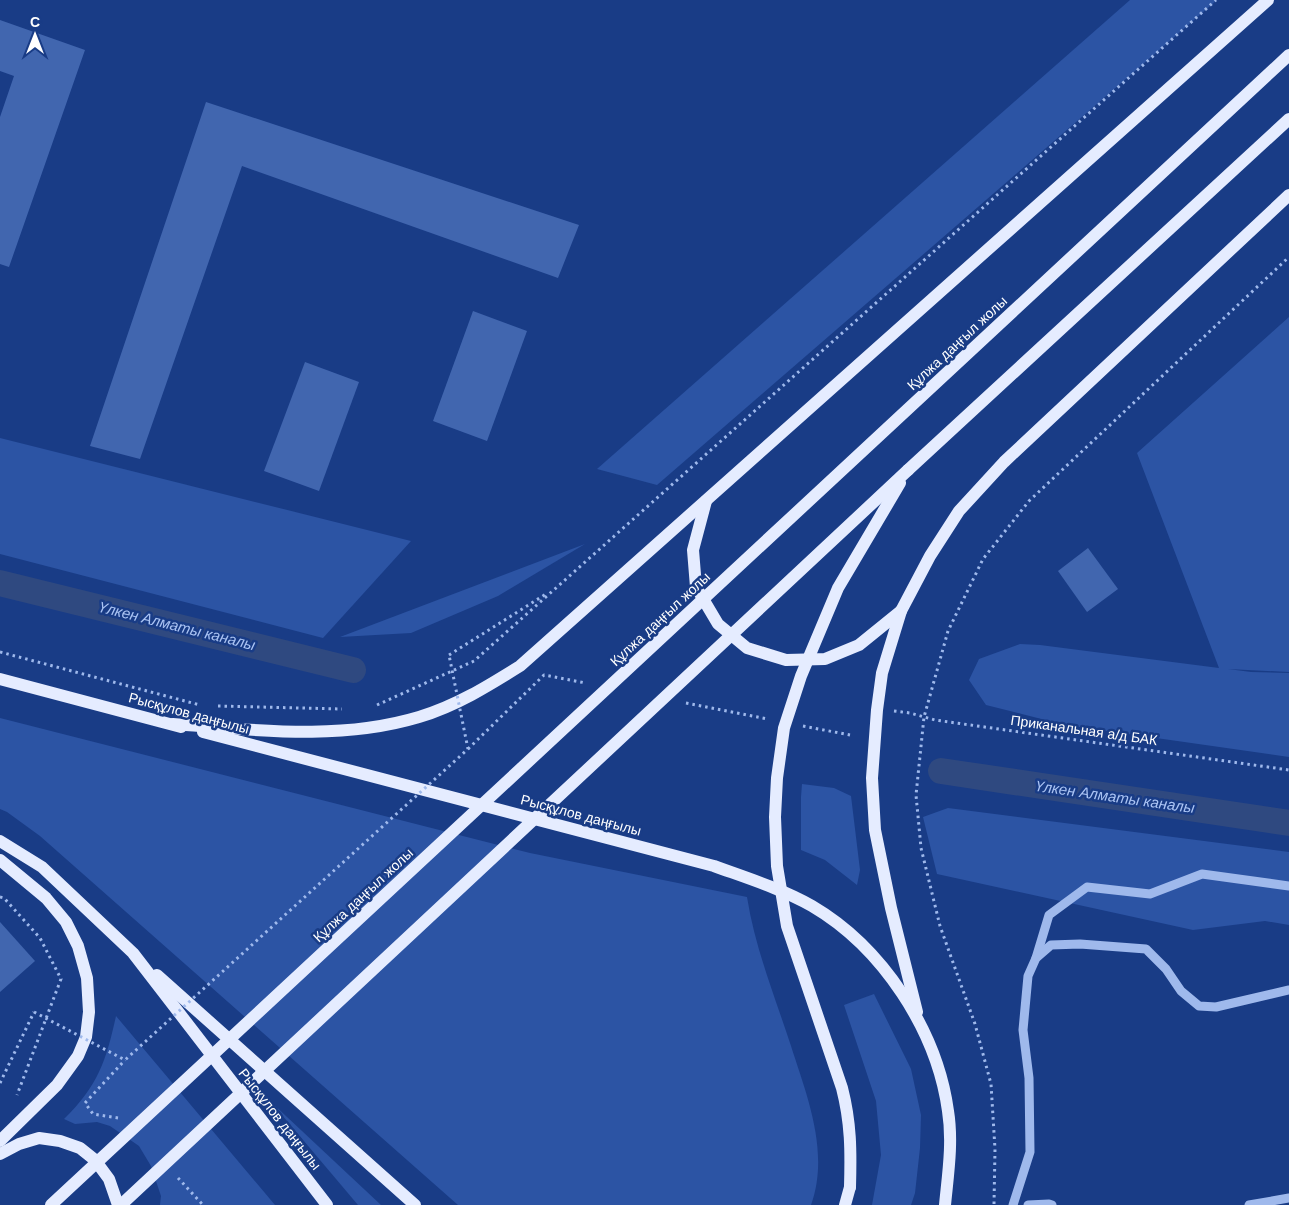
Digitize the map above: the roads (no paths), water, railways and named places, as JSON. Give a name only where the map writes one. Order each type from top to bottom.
[{"type":"main road","points":[[173,724],[293,732],[378,727],[420,717],[468,698],[520,666],[1268,0]]},
{"type":"main road","name":"Құлжа даңғыл жолы","points":[[51,1205],[1289,55]]},
{"type":"main road","points":[[0,1154],[19,1144],[40,1138],[60,1141],[80,1148],[95,1160],[109,1180],[119,1205],[908,470],[1289,120]]},
{"type":"main road","points":[[921,1026],[891,908],[876,830],[872,778],[882,673],[901,611],[930,556],[959,511],[1004,462],[1289,195]]},
{"type":"main road","points":[[845,1205],[850,1187],[851,1142],[848,1111],[842,1088],[787,926],[777,866],[775,817],[777,778],[784,728],[801,676],[838,588],[908,470]]},
{"type":"main road","points":[[706,500],[693,550],[696,587],[718,624],[747,648],[786,660],[825,658],[859,645],[901,611]]},
{"type":"main road","name":"Рысқұлов даңғылы","points":[[0,679],[714,866],[765,885],[812,906],[853,935],[882,966],[898,987],[921,1026],[935,1055],[948,1111],[950,1158],[945,1205]]},
{"type":"main road","name":"Рысқұлов даңғылы","points":[[0,840],[42,867],[133,953],[327,1205]]},
{"type":"main road","points":[[0,860],[46,898],[66,922],[78,946],[87,978],[89,1012],[86,1037],[78,1056],[57,1085],[0,1141]]},
{"type":"main road","points":[[133,953],[415,1205]]},
{"type":"lane","points":[[1012,1205],[1030,1152],[1028,1078],[1023,1030],[1028,976],[1036,958],[1049,914],[1087,887],[1150,894],[1202,874],[1289,886]]},
{"type":"lane","points":[[1036,958],[1051,945],[1080,944],[1146,949],[1166,970],[1181,992],[1198,1006],[1216,1007],[1289,990]]},
{"type":"lane","points":[[1249,1205],[1289,1198]]},
{"type":"lane","points":[[1028,1205],[1052,1205]]},
{"type":"waterway","name":"Үлкен Алматы каналы","points":[[0,583],[353,670]]},
{"type":"waterway","name":"Үлкен Алматы каналы","points":[[941,771],[1289,823]]}]
